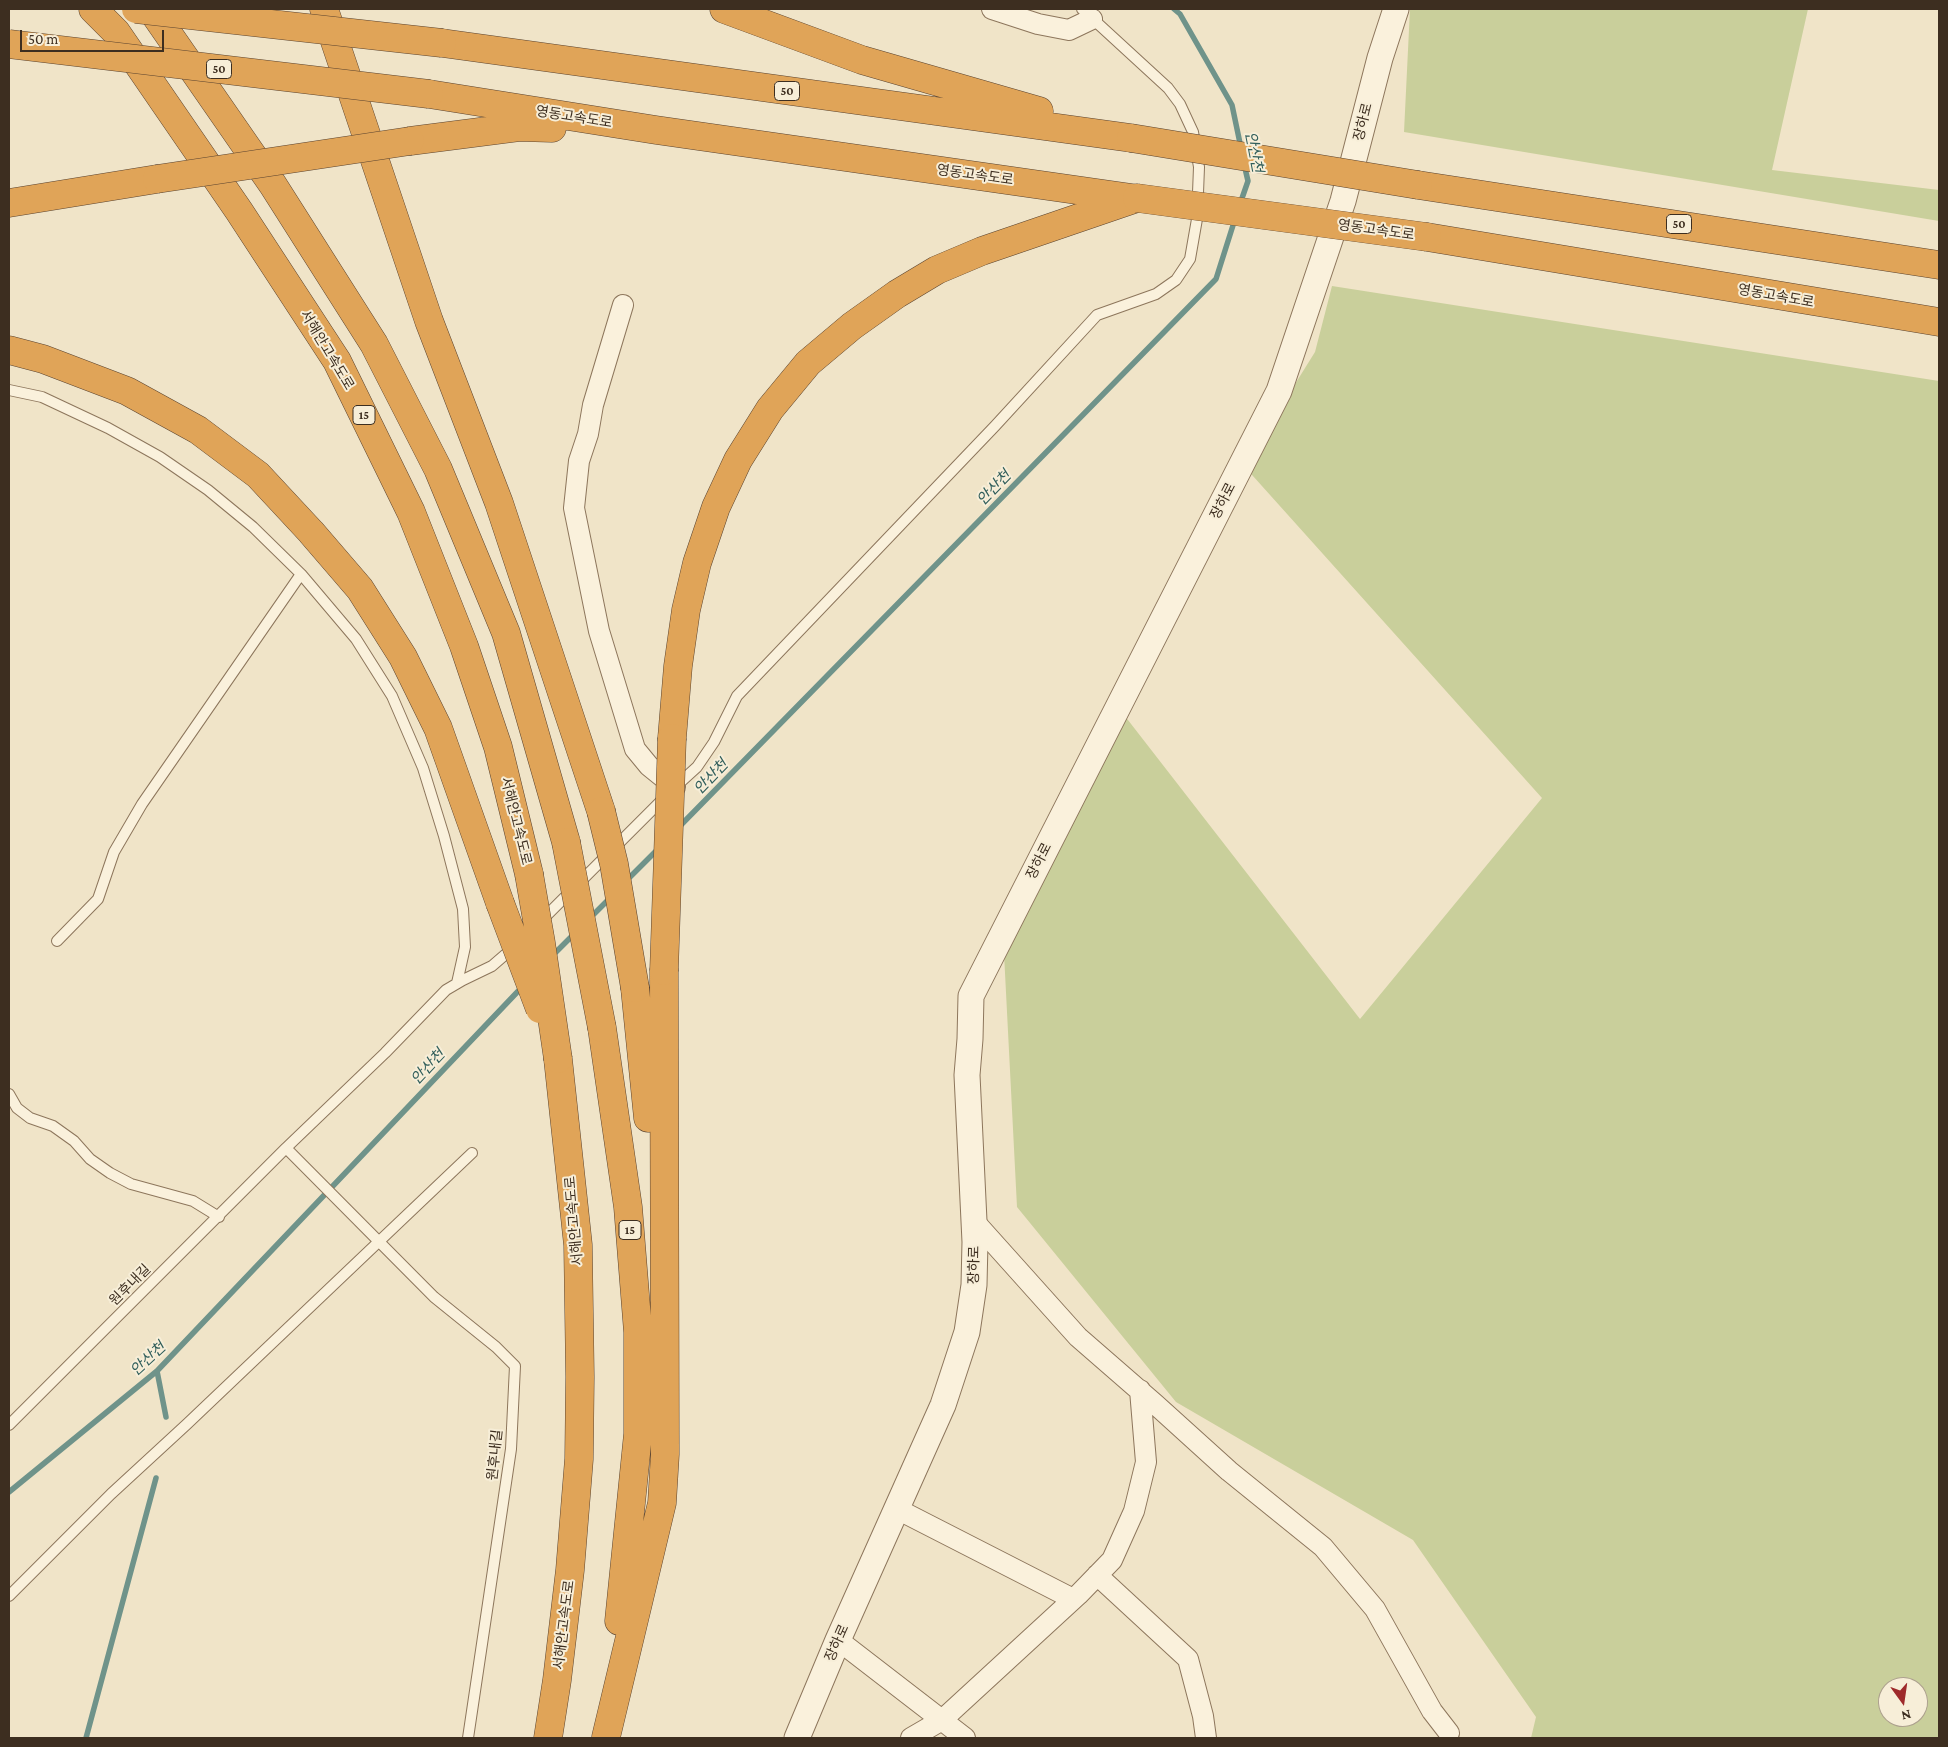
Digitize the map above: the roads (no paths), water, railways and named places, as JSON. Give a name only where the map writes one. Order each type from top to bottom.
[{"type":"highway","name":"서해안고속도로","points":[[93,9],[116,32],[239,211],[337,361],[411,512],[464,646],[498,746],[529,874],[542,943],[558,1059],[578,1245],[579,1459],[570,1570],[548,1738]]},
{"type":"highway","name":"50","points":[[136,9],[442,43],[1132,138],[1418,185],[1939,265]]},
{"type":"highway","name":"15","points":[[151,9],[273,185],[374,344],[438,469],[506,633],[566,842],[602,1028],[628,1207],[638,1332],[638,1434],[606,1738]]},
{"type":"highway","points":[[324,9],[429,321],[499,502],[601,811],[614,864],[635,988],[646,1090],[652,1219],[648,1330],[638,1434]]},
{"type":"highway","points":[[724,9],[862,60],[1132,138]]},
{"type":"highway","name":"영동고속도로","points":[[9,44],[429,94],[656,130],[1427,237],[1939,322]]},
{"type":"highway","points":[[9,203],[410,141],[519,127],[656,130]]},
{"type":"highway","points":[[606,1738],[662,1503],[665,1454],[664,971],[672,738],[678,666],[686,610],[697,563],[716,507],[738,460],[770,409],[808,363],[852,326],[897,294],[937,270],[982,251],[1137,198]]},
{"type":"highway","points":[[9,350],[43,359],[127,391],[198,430],[258,475],[360,589],[403,657],[438,728],[558,1059]]},
{"type":"street","points":[[992,9],[1038,24],[1069,30],[1087,14]]},
{"type":"street","name":"장하로","points":[[797,1738],[838,1640],[943,1405],[967,1332],[974,1285],[974,1221],[967,1075],[971,996],[1279,391],[1343,201],[1380,58],[1396,9]]},
{"type":"street","points":[[623,304],[593,405],[588,434],[579,461],[574,508],[599,631],[635,749],[649,766],[675,787]]},
{"type":"street","points":[[974,1221],[1078,1337],[1140,1390],[1229,1471],[1324,1547],[1375,1610],[1432,1711],[1449,1734]]},
{"type":"street","points":[[911,1738],[942,1720],[1073,1599],[1112,1560],[1134,1511],[1146,1462],[1140,1390]]},
{"type":"street","points":[[897,1509],[1073,1599]]},
{"type":"street","points":[[1097,1575],[1188,1659],[1204,1716],[1206,1738]]},
{"type":"street","points":[[838,1640],[965,1738]]},
{"type":"lane","name":"원후내길","points":[[9,1425],[288,1151],[446,990],[492,966],[528,935],[696,767],[714,742],[737,696],[995,426],[1097,315],[1156,294],[1176,280],[1190,259],[1197,219],[1199,167],[1193,132],[1180,104],[1168,88],[1087,14]]},
{"type":"lane","points":[[9,390],[42,397],[108,428],[160,457],[208,490],[253,527],[301,574],[356,639],[387,688],[423,768],[444,836],[463,909],[466,947],[457,983]]},
{"type":"lane","points":[[57,941],[98,899],[114,852],[142,804],[301,574]]},
{"type":"lane","points":[[9,1094],[17,1108],[30,1118],[53,1126],[110,1173],[131,1184],[193,1201],[219,1217]]},
{"type":"lane","points":[[288,1151],[375,1238]]},
{"type":"lane","points":[[9,1596],[111,1494],[188,1424],[375,1238],[472,1153]]},
{"type":"lane","name":"원후내길","points":[[375,1238],[434,1297],[496,1347],[515,1366],[511,1449],[468,1738]]},
{"type":"waterway","name":"안산천","points":[[1174,9],[1180,14],[1232,105],[1241,148]]},
{"type":"waterway","name":"안산천","points":[[1240,204],[1248,181],[1244,164]]},
{"type":"waterway","name":"안산천","points":[[678,828],[1216,279],[1235,219]]},
{"type":"waterway","name":"안산천","points":[[626,881],[660,847]]},
{"type":"waterway","name":"안산천","points":[[589,919],[611,897]]},
{"type":"waterway","name":"안산천","points":[[552,956],[576,932]]},
{"type":"waterway","name":"안산천","points":[[9,1492],[157,1371],[523,986]]},
{"type":"waterway","points":[[157,1371],[166,1417]]},
{"type":"waterway","points":[[86,1738],[156,1478]]}]
